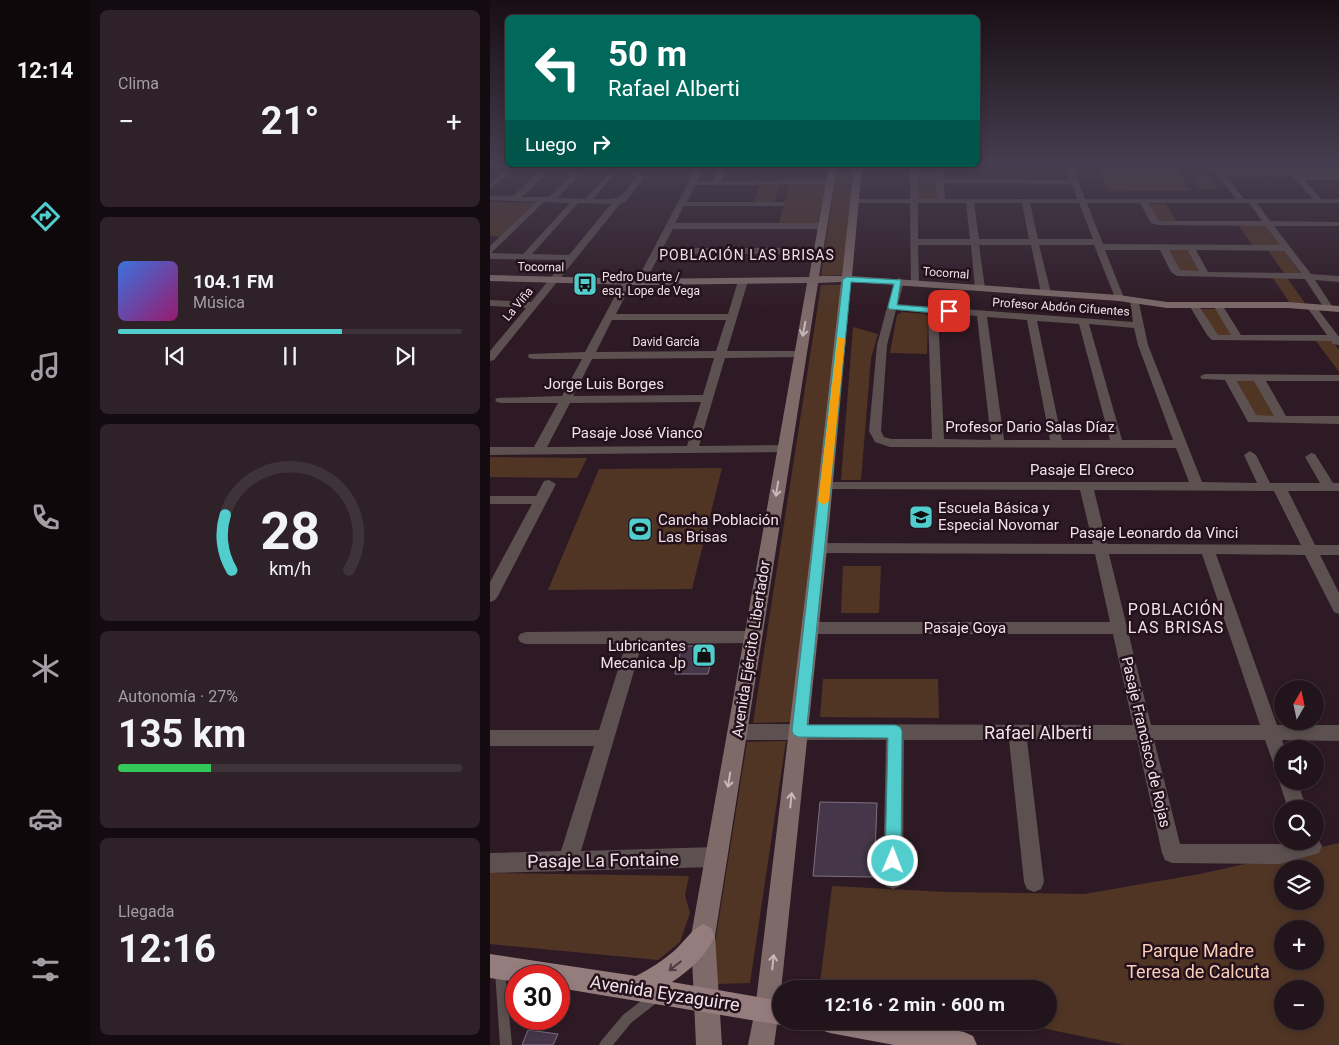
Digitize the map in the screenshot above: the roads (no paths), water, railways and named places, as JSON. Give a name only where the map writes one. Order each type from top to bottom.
[{"type":"main road","name":"Avenida Ejército Libertador","points":[[709,1045],[707,1000],[702,964],[704,936],[784,449],[825,215]]},
{"type":"main road","points":[[777,980],[799,731],[854,215]]},
{"type":"main road","name":"Tocornal","points":[[490,278],[641,282],[814,281],[847,279],[1119,298],[1160,304],[1310,306],[1334,309]]},
{"type":"main road","points":[[650,990],[694,949],[704,936]]},
{"type":"main road","name":"Avenida Eyzaguirre","points":[[495,966],[772,1011]]},
{"type":"main road","points":[[761,1045],[772,1016]]},
{"type":"main road","points":[[880,1030],[964,1045]]},
{"type":"street","points":[[490,251],[529,215]]},
{"type":"street","points":[[526,257],[567,215]]},
{"type":"street","name":"La Viña","points":[[490,358],[607,215]]},
{"type":"street","points":[[641,282],[676,215]]},
{"type":"street","points":[[670,226],[727,215]]},
{"type":"street","points":[[802,215],[823,226]]},
{"type":"street","points":[[914,215],[914,283]]},
{"type":"street","points":[[972,215],[980,288]]},
{"type":"street","points":[[1028,215],[1046,293]]},
{"type":"street","points":[[1087,215],[1119,298]]},
{"type":"street","points":[[1151,215],[1155,222],[1338,225]]},
{"type":"street","points":[[1260,215],[1334,309]]},
{"type":"street","points":[[490,239],[501,240]]},
{"type":"street","points":[[914,242],[1034,242],[1163,247],[1286,248]]},
{"type":"street","points":[[1163,247],[1178,274],[1283,275],[1339,279]]},
{"type":"street","points":[[1190,247],[1206,274]]},
{"type":"street","points":[[657,251],[818,251]]},
{"type":"street","points":[[490,256],[572,258]]},
{"type":"street","points":[[539,450],[628,281]]},
{"type":"street","points":[[692,449],[743,281]]},
{"type":"street","points":[[892,307],[898,282]]},
{"type":"street","points":[[1135,300],[1138,325],[1148,359],[1198,486]]},
{"type":"street","points":[[490,303],[534,304]]},
{"type":"street","points":[[1194,305],[1214,337],[1336,341]]},
{"type":"street","points":[[1218,305],[1238,338]]},
{"type":"street","points":[[1310,306],[1336,341]]},
{"type":"street","name":"Profesor Abdón Cifuentes","points":[[892,307],[1138,325]]},
{"type":"street","name":"Profesor Dario Salas Díaz","points":[[892,307],[880,358],[874,431],[879,439],[890,443],[1181,444]]},
{"type":"street","points":[[933,310],[938,443]]},
{"type":"street","points":[[982,314],[998,443]]},
{"type":"street","points":[[609,317],[732,317]]},
{"type":"street","points":[[1032,317],[1057,444]]},
{"type":"street","points":[[1083,321],[1117,444]]},
{"type":"street","name":"David García","points":[[533,356],[800,354]]},
{"type":"street","points":[[1206,377],[1339,378]]},
{"type":"street","points":[[1229,377],[1252,419],[1339,420]]},
{"type":"street","points":[[1258,378],[1282,420]]},
{"type":"street","name":"Jorge Luis Borges","points":[[501,400],[707,398]]},
{"type":"street","name":"Pasaje José Vianco","points":[[490,451],[784,449]]},
{"type":"street","points":[[1250,455],[1272,487],[1310,550],[1339,608]]},
{"type":"street","points":[[1311,457],[1334,487]]},
{"type":"street","points":[[490,596],[548,484]]},
{"type":"street","name":"Pasaje El Greco","points":[[826,485],[1334,487]]},
{"type":"street","name":"Pasaje Francisco de Rojas","points":[[1086,486],[1172,853],[1280,854],[1292,850]]},
{"type":"street","points":[[490,500],[540,500]]},
{"type":"street","name":"Pasaje Leonardo da Vinci","points":[[819,548],[1339,550]]},
{"type":"street","points":[[1207,550],[1274,742]]},
{"type":"street","name":"Pasaje Goya","points":[[810,628],[1119,628]]},
{"type":"street","points":[[568,861],[636,637]]},
{"type":"street","points":[[526,638],[753,637]]},
{"type":"street","points":[[893,879],[895,731]]},
{"type":"street","name":"Rafael Alberti","points":[[737,732],[1339,733]]},
{"type":"street","points":[[1017,732],[1034,882]]},
{"type":"street","points":[[490,738],[605,738]]},
{"type":"street","name":"Pasaje La Fontaine","points":[[490,863],[716,858]]},
{"type":"lane","points":[[495,966],[506,1045]]},
{"type":"lane","points":[[605,1045],[650,990]]},
{"type":"place","name":"Pedro Duarte / esq. Lope de Vega","points":[[585,284]]},
{"type":"place","name":"Escuela Básica y Especial Novomar","points":[[921,517]]},
{"type":"place","name":"Cancha Población Las Brisas","points":[[640,529]]},
{"type":"place","name":"Lubricantes Mecanica Jp","points":[[704,655]]},
{"type":"district","name":"POBLACIÓN LAS BRISAS","points":[[747,255]]},
{"type":"district","name":"POBLACIÓN LAS BRISAS","points":[[1176,618]]},
{"type":"park label","name":"Parque Madre Teresa de Calcuta","points":[[1198,960]]}]
